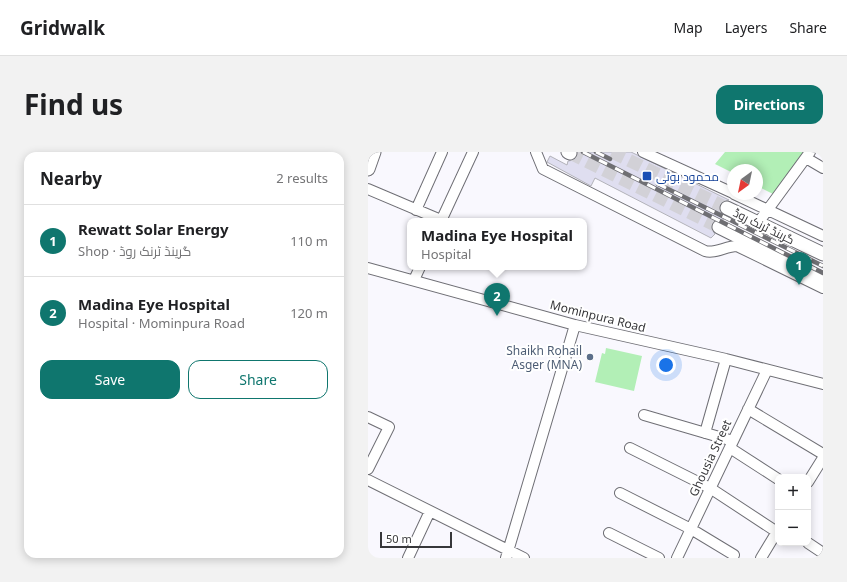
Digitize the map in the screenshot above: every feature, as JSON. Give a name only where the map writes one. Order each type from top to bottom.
[{"type":"main road","points":[[368,168],[374,152]]},
{"type":"main road","name":"گرینڈ ٹرنک روڈ","points":[[727,208],[823,254]]},
{"type":"main road","name":"گرینڈ ٹرنک روڈ","points":[[719,227],[823,279]]},
{"type":"street","points":[[416,210],[442,152]]},
{"type":"street","points":[[442,218],[473,152]]},
{"type":"street","points":[[536,152],[543,168],[705,252],[713,252],[727,246],[738,246],[823,288]]},
{"type":"street","points":[[643,152],[727,191]]},
{"type":"street","points":[[758,223],[808,155],[823,168]]},
{"type":"street","points":[[368,189],[434,218]]},
{"type":"street","points":[[747,200],[823,236]]},
{"type":"street","name":"Mominpura Road","points":[[368,268],[574,325],[726,359],[823,384]]},
{"type":"street","points":[[414,280],[419,270]]},
{"type":"street","points":[[507,554],[574,325]]},
{"type":"street","points":[[705,433],[726,359]]},
{"type":"street","name":"Ghousia Street","points":[[677,558],[767,370]]},
{"type":"street","points":[[748,409],[823,454]]},
{"type":"street","points":[[644,415],[705,433],[731,445],[775,477]]},
{"type":"street","points":[[368,417],[389,427],[368,469]]},
{"type":"street","points":[[630,448],[710,488],[775,529]]},
{"type":"street","points":[[811,477],[823,458]]},
{"type":"street","points":[[368,480],[430,511],[507,554],[524,558]]},
{"type":"street","points":[[620,493],[691,529],[734,555]]},
{"type":"street","points":[[408,558],[430,511]]},
{"type":"street","points":[[609,533],[659,558]]},
{"type":"street","points":[[761,558],[775,536]]},
{"type":"street","points":[[811,545],[823,553]]},
{"type":"green space","points":[[725,152],[806,152],[775,195],[763,189],[763,164],[727,164],[727,170],[715,164]]},
{"type":"green space","points":[[606,348],[642,356],[634,391],[595,382],[602,353],[605,354]]},
{"type":"building","points":[[578,152],[631,152],[729,200],[723,201],[720,205],[720,212],[725,216],[723,220],[718,219],[712,223],[711,228],[715,234],[711,238],[595,178],[591,186],[547,162],[550,156],[567,165],[568,161],[574,160],[577,157]]},
{"type":"tunnel","points":[[612,152],[727,208]]},
{"type":"tunnel","points":[[570,153],[719,227]]},
{"type":"railway","points":[[583,152],[823,273]]},
{"type":"railway","points":[[596,152],[610,159]]},
{"type":"railway","points":[[658,184],[823,266]]},
{"type":"place","name":"محمود بوٹی","points":[[647,176]]},
{"type":"place","name":"Rewatt Solar Energy","points":[[799,285]]},
{"type":"place","name":"Madina Eye Hospital","points":[[497,316]]},
{"type":"place","name":"Shaikh Rohail Asger (MNA)","points":[[590,357]]}]
